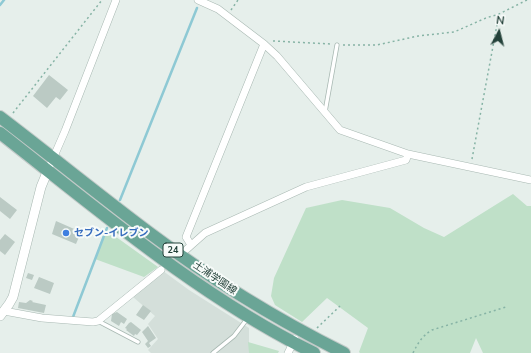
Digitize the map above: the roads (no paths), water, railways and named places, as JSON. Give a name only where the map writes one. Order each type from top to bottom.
[{"type":"main road","name":"土浦学園線","points":[[2,123],[53,159],[152,235],[253,304],[344,353]]},
{"type":"main road","name":"土浦学園線","points":[[0,133],[146,247],[210,292],[248,316],[291,348],[314,353]]},
{"type":"street","points":[[2,313],[9,304],[14,292],[41,187],[65,132],[116,0]]},
{"type":"street","points":[[198,0],[227,15],[264,44],[277,56],[340,130],[408,154],[531,180]]},
{"type":"street","points":[[264,44],[186,237],[189,247],[205,233],[306,187],[406,160],[408,154]]},
{"type":"street","points":[[2,313],[93,322],[98,320],[161,270]]},
{"type":"street","points":[[291,348],[305,333]]},
{"type":"lane","points":[[325,113],[337,45]]},
{"type":"lane","points":[[213,353],[234,336],[248,316]]},
{"type":"lane","points":[[98,320],[138,342]]},
{"type":"waterway","points":[[0,5],[4,0]]},
{"type":"waterway","points":[[120,200],[197,8]]},
{"type":"waterway","points":[[73,317],[107,228]]},
{"type":"place","name":"セブン-イレブン","points":[[66,233]]}]
